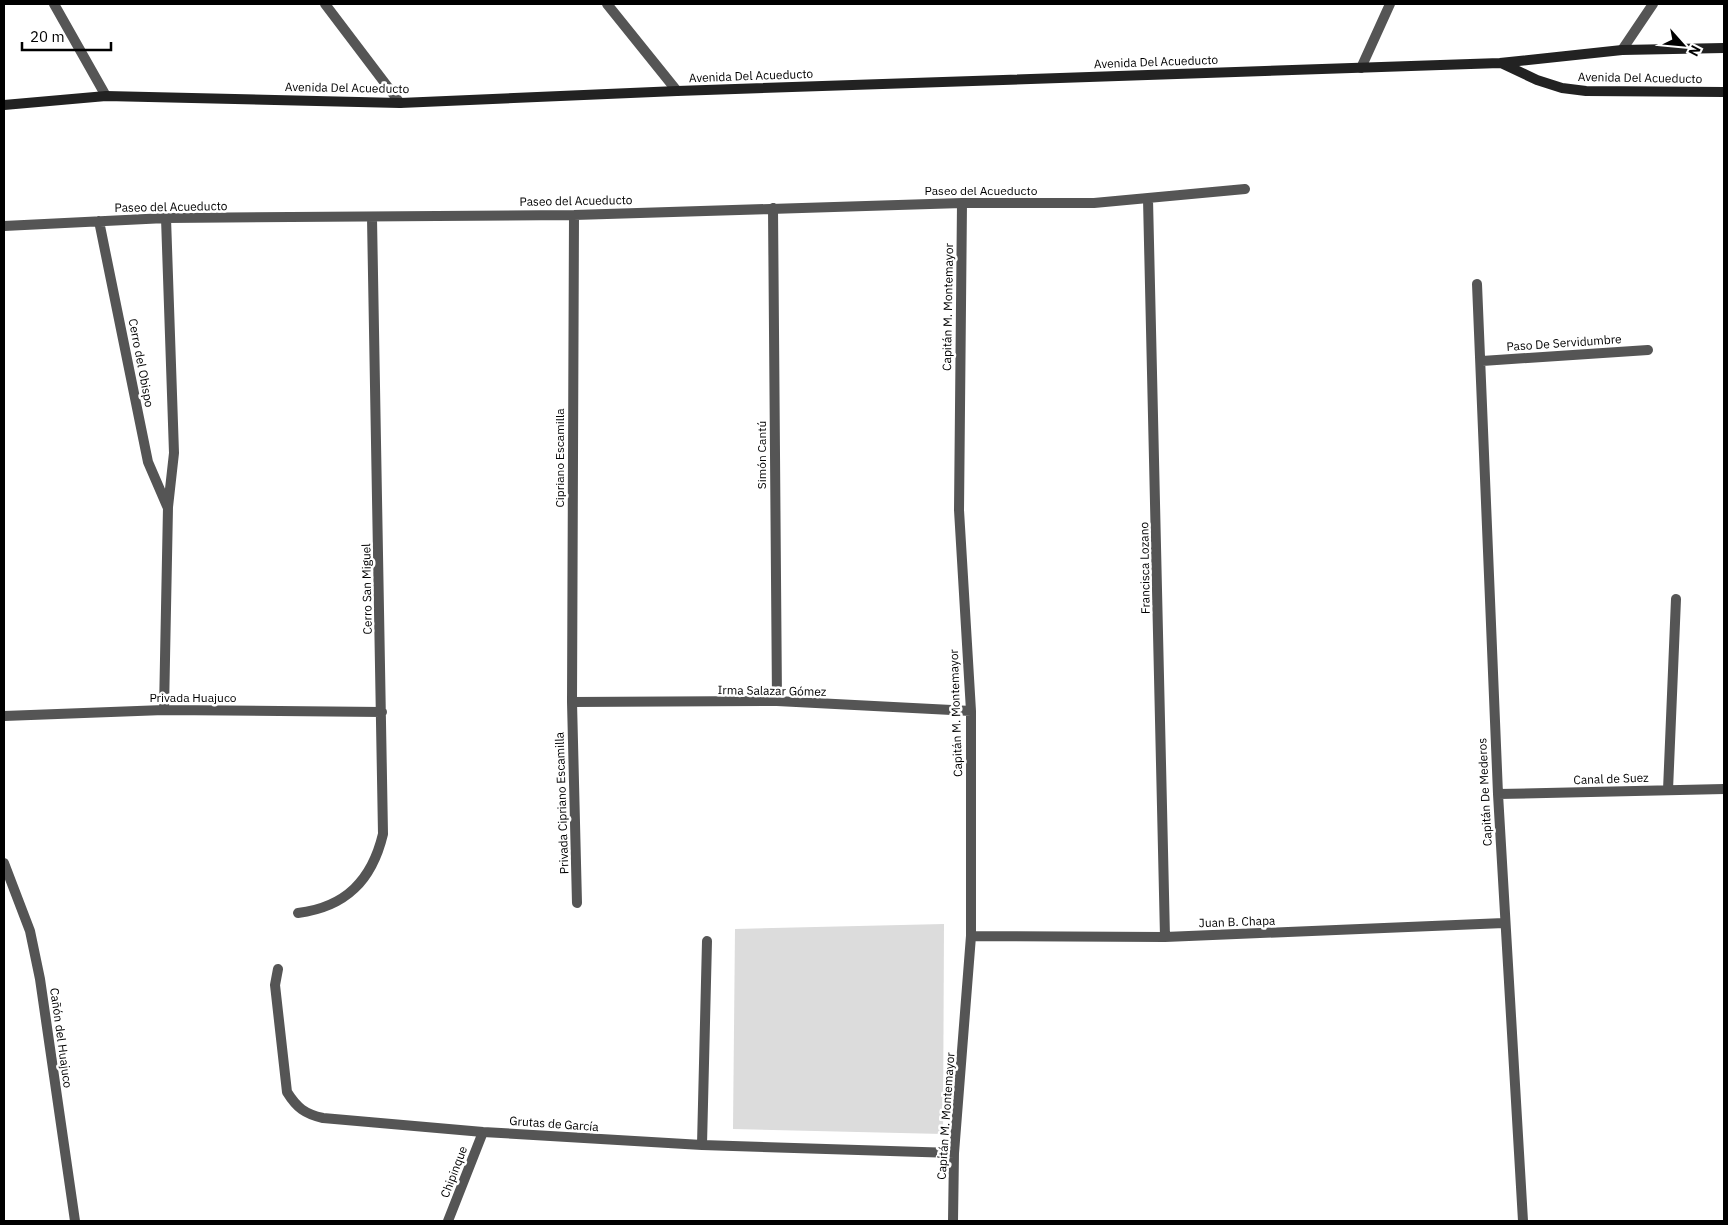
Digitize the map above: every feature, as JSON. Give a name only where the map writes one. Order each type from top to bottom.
[{"type":"street","points":[[54,4],[106,96]]},
{"type":"street","points":[[325,4],[400,102]]},
{"type":"street","points":[[607,4],[677,91]]},
{"type":"street","points":[[1361,68],[1390,4]]},
{"type":"street","points":[[1622,50],[1653,4]]},
{"type":"street","name":"Avenida Del Acueducto","points":[[4,105],[106,96],[400,102],[1500,63],[1622,50],[1724,48]]},
{"type":"street","name":"Avenida Del Acueducto","points":[[1500,63],[1536,80],[1562,88],[1586,91],[1724,92]]},
{"type":"street","name":"Paseo del Acueducto","points":[[4,226],[166,218],[372,218],[574,215],[962,203],[1094,203],[1245,189]]},
{"type":"street","name":"Francisca Lozano","points":[[1148,199],[1165,937]]},
{"type":"street","name":"Capitán M. Montemayor","points":[[953,1221],[954,1153],[971,936],[971,710],[959,510],[962,203]]},
{"type":"street","name":"Simón Cantú","points":[[773,208],[777,702]]},
{"type":"street","name":"Cipriano Escamilla","points":[[572,702],[574,215]]},
{"type":"street","name":"Cerro del Obispo","points":[[164,710],[168,507],[174,453],[166,218]]},
{"type":"street","name":"Cerro San Miguel","points":[[298,914],[317,911],[331,906],[361,882],[377,858],[383,834],[372,218]]},
{"type":"street","name":"Cerro del Obispo","points":[[99,221],[148,462],[168,507]]},
{"type":"street","name":"Capitán De Mederos","points":[[1477,284],[1482,361],[1504,923],[1523,1221]]},
{"type":"street","name":"Paso De Servidumbre","points":[[1482,361],[1648,350]]},
{"type":"street","points":[[1668,790],[1676,599]]},
{"type":"street","name":"Irma Salazar Gómez","points":[[572,702],[777,702],[971,710]]},
{"type":"street","name":"Privada Cipriano Escamilla","points":[[572,702],[577,902]]},
{"type":"street","name":"Privada Huajuco","points":[[4,716],[164,710],[382,712]]},
{"type":"street","name":"Canal de Suez","points":[[1498,794],[1724,790]]},
{"type":"street","name":"Cañón del Huajuco","points":[[4,864],[30,931],[40,978],[75,1221]]},
{"type":"street","name":"Juan B. Chapa","points":[[971,936],[1165,937],[1504,923]]},
{"type":"street","points":[[702,1145],[707,941]]},
{"type":"street","name":"Grutas de García","points":[[278,969],[275,985],[286,1092],[296,1106],[308,1114],[323,1118],[483,1132],[702,1145],[954,1153]]},
{"type":"street","name":"Chipinque","points":[[448,1221],[483,1132]]},
{"type":"shaded area","points":[[944,924],[943,1134],[733,1129],[735,929]]}]
